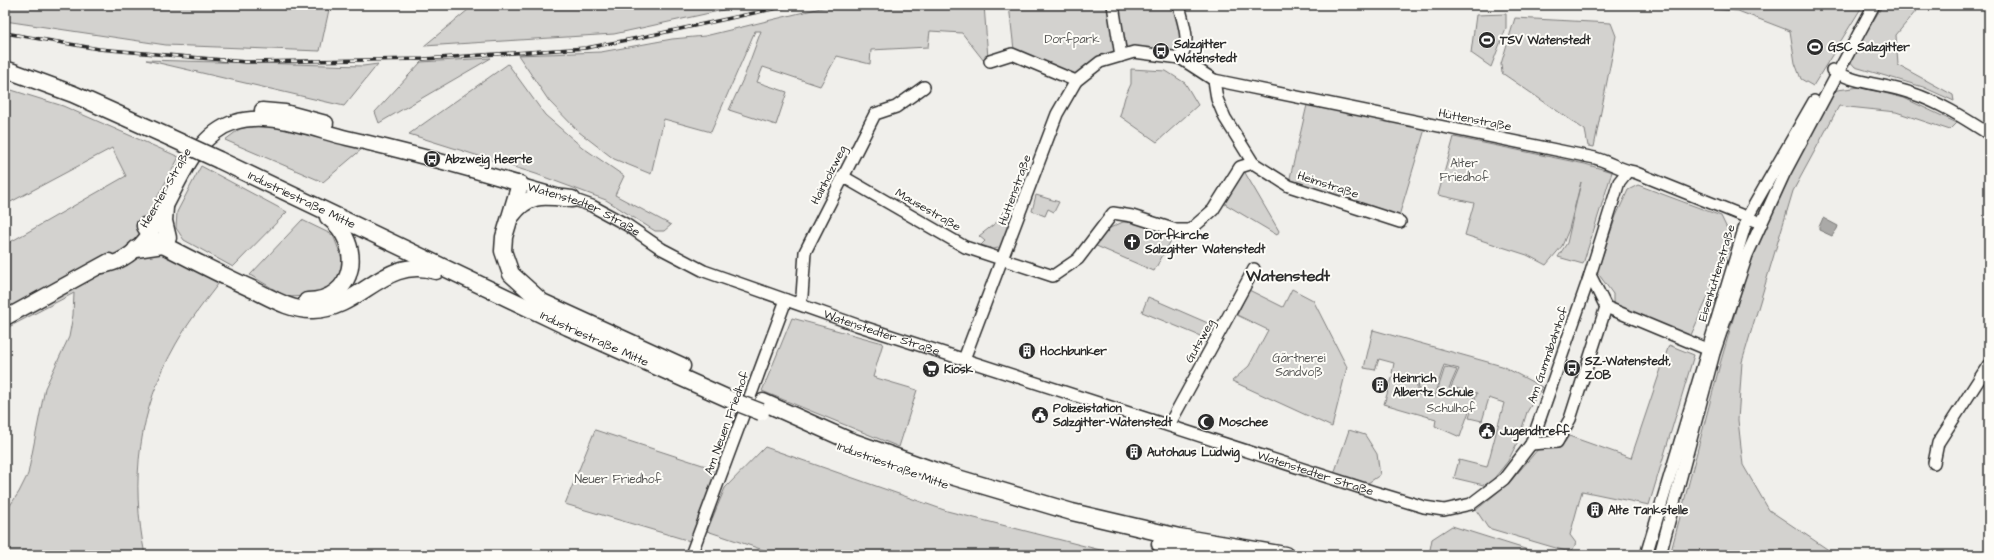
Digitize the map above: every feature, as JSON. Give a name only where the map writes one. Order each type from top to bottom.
[{"type":"highway","name":"Industriestraße Mitte","points":[[5,69],[73,94],[169,137],[486,288],[739,398],[848,440],[944,474],[1072,512],[1179,538],[1286,555]]},
{"type":"highway","points":[[512,215],[520,184]]},
{"type":"highway","points":[[512,215],[524,201],[533,198],[543,196],[572,198]]},
{"type":"highway","points":[[232,277],[281,296],[301,301],[320,300],[337,291],[346,280],[350,271],[352,255],[350,246],[337,223],[308,203]]},
{"type":"highway","points":[[166,207],[164,221],[166,242]]},
{"type":"highway","name":"Industriestraße Mitte","points":[[512,215],[504,237],[503,251],[510,274],[542,302],[739,398]]},
{"type":"highway","points":[[148,229],[166,242],[203,260],[282,303],[312,310],[332,308],[342,304],[387,276],[414,267],[429,269],[462,283],[486,288]]},
{"type":"highway","points":[[136,248],[166,242]]},
{"type":"highway","name":"Industriestraße Mitte","points":[[762,407],[845,450],[943,486],[1072,523],[1205,555]]},
{"type":"main road","name":"Heerter Straße","points":[[5,318],[102,266],[123,251],[148,229],[180,161],[193,143],[210,126],[234,114],[258,110],[285,112],[352,131],[372,143]]},
{"type":"main road","name":"Heerter Straße","points":[[102,266],[117,262],[136,248],[148,229],[166,207],[186,166],[200,147],[215,132],[234,122],[248,118],[268,119],[395,149]]},
{"type":"main road","name":"Watenstedter Straße","points":[[395,149],[520,184]]},
{"type":"street","points":[[1113,5],[1121,56]]},
{"type":"street","points":[[1179,5],[1187,39],[1187,48],[1180,58]]},
{"type":"street","name":"Eisenhüttenstraße","points":[[1660,555],[1711,351],[1748,216],[1874,5]]},
{"type":"street","name":"Hüttenstraße","points":[[964,360],[1057,114],[1076,81],[1100,62],[1134,52],[1180,58],[1214,80],[1595,158],[1609,162],[1627,172],[1634,172],[1761,222]]},
{"type":"street","points":[[990,61],[1012,54],[1076,81]]},
{"type":"street","points":[[1834,72],[1911,92],[1955,113],[1989,134]]},
{"type":"street","name":"Eisenhüttenstraße","points":[[1646,555],[1711,351],[1761,222],[1834,72]]},
{"type":"street","points":[[1214,80],[1217,99],[1225,118],[1253,163]]},
{"type":"street","name":"Hainholzweg","points":[[798,303],[802,296],[805,252],[842,176],[875,114],[896,108],[924,87]]},
{"type":"street","name":"Heimstraße","points":[[1253,163],[1289,186],[1400,222]]},
{"type":"street","name":"Mausestraße","points":[[842,176],[965,247],[1053,276],[1078,259],[1113,213],[1132,216],[1176,230],[1190,230],[1213,210],[1240,167],[1253,163]]},
{"type":"street","name":"Am Gummibahnhof","points":[[1471,504],[1504,479],[1530,444],[1590,275],[1618,182],[1627,172]]},
{"type":"street","name":"Watenstedter Straße","points":[[520,184],[572,198],[607,214],[662,249],[704,270],[857,325],[1424,507],[1444,510],[1471,504]]},
{"type":"street","name":"Gutsweg","points":[[1169,425],[1254,269]]},
{"type":"street","points":[[1590,275],[1606,307],[1711,351]]},
{"type":"street","name":"Am Neuen Friedhof","points":[[691,555],[786,300]]},
{"type":"street","points":[[1530,444],[1557,442],[1570,418],[1606,307]]},
{"type":"street","points":[[1934,463],[1938,443],[1989,364]]},
{"type":"street","points":[[1637,555],[1652,533]]},
{"type":"street","points":[[1664,555],[1665,538]]},
{"type":"green space","points":[[5,5],[330,5],[320,51],[166,45],[5,21]]},
{"type":"green space","points":[[474,5],[746,5],[614,34],[424,46]]},
{"type":"green space","points":[[833,5],[984,5],[988,58],[984,61],[962,33],[930,31],[928,47],[871,50],[870,64],[837,56],[820,86],[763,67],[757,82],[787,92],[776,125],[729,110],[744,77],[761,31],[755,31],[711,132],[664,119],[651,174],[614,159],[579,132],[549,101],[518,55],[601,52],[672,39],[705,36]]},
{"type":"green space","name":"Dorfpark","points":[[1009,5],[1108,5],[1118,52],[1073,76],[1014,50]]},
{"type":"green space","points":[[1118,5],[1175,5],[1185,38],[1180,56],[1127,51]]},
{"type":"green space","name":"GSC Salzgitter","points":[[1653,5],[1863,5],[1813,86],[1801,79],[1795,63],[1790,31],[1738,11]]},
{"type":"green space","points":[[1883,5],[1921,5],[1896,35],[1898,65],[1953,95],[1954,101],[1923,87],[1855,67],[1849,60]]},
{"type":"green space","name":"TSV Watenstedt","points":[[1506,14],[1506,28],[1491,67],[1471,53],[1476,15]]},
{"type":"green space","points":[[1515,18],[1611,23],[1616,36],[1594,147],[1588,146],[1585,130],[1502,73],[1501,64]]},
{"type":"green space","points":[[491,58],[379,123],[375,112],[421,62]]},
{"type":"green space","points":[[146,60],[363,66],[378,64],[344,106]]},
{"type":"green space","points":[[508,64],[545,115],[582,147],[624,176],[615,195],[671,225],[664,231],[655,231],[606,200],[536,174],[409,134]]},
{"type":"green space","points":[[1131,69],[1166,71],[1185,83],[1198,105],[1157,142],[1120,116],[1125,97],[1131,84]]},
{"type":"green space","points":[[1860,87],[1904,98],[1957,123],[1950,130],[1896,112],[1839,106],[1793,191],[1742,362],[1738,420],[1743,465],[1769,510],[1836,555],[1670,555],[1720,364],[1746,275],[1776,199],[1830,91]]},
{"type":"green space","points":[[5,88],[63,106],[179,157],[142,226],[222,279],[192,319],[176,344],[163,369],[153,395],[146,420],[138,473],[140,527],[145,555],[5,555],[5,513],[19,492],[28,474],[45,388],[69,337],[73,315],[74,293],[5,329],[5,245],[126,176],[112,148],[5,205]]},
{"type":"green space","points":[[1307,105],[1425,129],[1399,216],[1289,182]]},
{"type":"green space","points":[[269,125],[362,149],[323,182],[225,140],[241,128]]},
{"type":"green space","name":"Alter Friedhof","points":[[1454,137],[1585,164],[1612,172],[1583,264],[1558,257],[1567,243],[1581,182],[1569,229],[1562,246],[1546,265],[1527,255],[1465,235],[1474,203],[1438,195]]},
{"type":"green space","points":[[201,166],[287,212],[233,267],[184,240],[176,228],[177,212]]},
{"type":"green space","points":[[1244,171],[1279,231],[1277,235],[1220,201]]},
{"type":"green space","points":[[1638,185],[1721,216],[1733,241],[1687,344],[1613,310],[1613,294],[1597,272],[1616,216],[1628,190]]},
{"type":"green space","points":[[1036,195],[1059,202],[1054,212],[1048,209],[1045,216],[1032,211]]},
{"type":"green space","points":[[1002,218],[1013,221],[1002,247],[994,249],[981,245],[985,241],[979,236]]},
{"type":"green space","points":[[302,220],[333,235],[344,263],[334,285],[310,296],[287,297],[250,275]]},
{"type":"green space","points":[[1123,222],[1135,223],[1173,237],[1154,271],[1094,245],[1110,228]]},
{"type":"green space","name":"Gärtnerei Sandvoß","points":[[1292,289],[1313,300],[1347,367],[1332,427],[1232,381],[1249,366],[1268,330],[1237,315],[1249,290],[1283,307]]},
{"type":"green space","points":[[1148,297],[1217,327],[1210,340],[1142,312]]},
{"type":"green space","points":[[792,318],[883,343],[873,377],[917,390],[899,447],[762,391]]},
{"type":"green space","points":[[1373,330],[1502,366],[1542,387],[1527,412],[1518,441],[1508,461],[1488,486],[1454,478],[1459,460],[1487,467],[1504,403],[1489,398],[1482,421],[1469,418],[1477,393],[1451,387],[1459,369],[1444,365],[1434,396],[1419,393],[1418,379],[1392,373],[1394,363],[1379,359],[1375,370],[1364,368]]},
{"type":"green space","points":[[1669,345],[1694,355],[1649,505],[1582,491],[1570,535],[1576,543],[1572,551],[1566,551],[1488,528],[1476,510],[1509,483],[1539,448],[1564,443],[1569,436],[1631,458]]},
{"type":"green space","name":"Schulhof","points":[[1445,367],[1457,370],[1449,388],[1475,394],[1460,437],[1435,426],[1436,419],[1384,404],[1393,375],[1417,381],[1417,394],[1435,398]]},
{"type":"green space","name":"Neuer Friedhof","points":[[595,430],[718,470],[690,541],[565,504]]},
{"type":"green space","points":[[1349,430],[1365,435],[1377,454],[1380,475],[1365,485],[1334,474]]},
{"type":"green space","points":[[765,447],[947,511],[1120,555],[778,555],[707,531],[725,488]]},
{"type":"green space","points":[[1452,526],[1544,555],[1429,555],[1432,539]]},
{"type":"shaded area","points":[[1823,218],[1838,226],[1832,236],[1819,230]]},
{"type":"railway","points":[[5,33],[99,49],[246,62],[424,59],[586,48],[791,5]]},
{"type":"place","name":"TSV Watenstedt","points":[[1487,40]]},
{"type":"place","name":"GSC Salzgitter","points":[[1815,47]]},
{"type":"place","name":"Salzgitter Watenstedt","points":[[1161,51]]},
{"type":"place","name":"Abzweig Heerte","points":[[432,159]]},
{"type":"place","name":"Dorfkirche Salzgitter Watenstedt","points":[[1132,242]]},
{"type":"place","name":"Hochbunker","points":[[1027,351]]},
{"type":"place","name":"SZ-Watenstedt, ZOB","points":[[1572,368]]},
{"type":"place","name":"Kiosk","points":[[931,369]]},
{"type":"place","name":"Heinrich Albertz Schule","points":[[1380,385]]},
{"type":"place","name":"Polizeistation Salzgitter-Watenstedt","points":[[1040,415]]},
{"type":"place","name":"Moschee","points":[[1206,422]]},
{"type":"place","name":"Jugendtreff","points":[[1487,431]]},
{"type":"place","name":"Autohaus Ludwig","points":[[1134,452]]},
{"type":"place","name":"Alte Tankstelle","points":[[1595,510]]},
{"type":"district","name":"Watenstedt","points":[[1288,276]]}]
